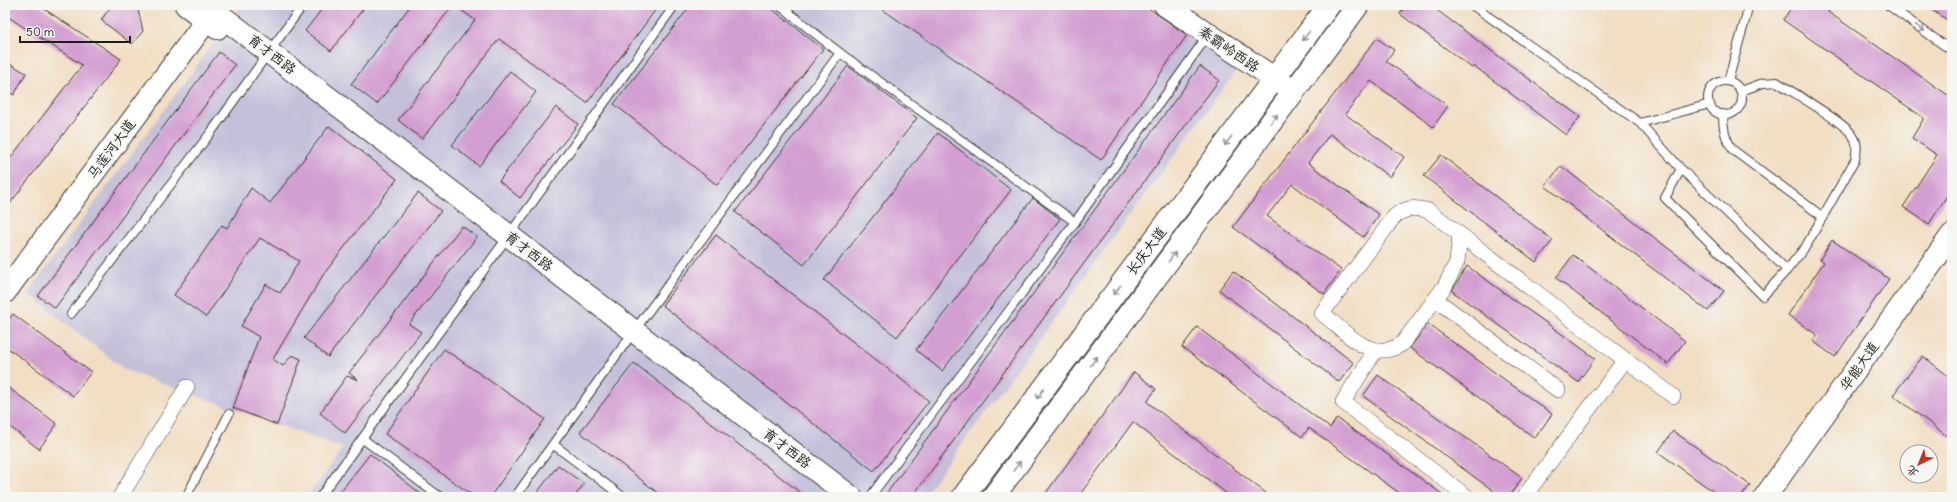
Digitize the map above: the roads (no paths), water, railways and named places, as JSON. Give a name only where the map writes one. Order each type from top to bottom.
[{"type":"street","name":"秦霸岭西路","points":[[1165,5],[1211,30],[1297,88]]},
{"type":"street","name":"秦霸岭西路","points":[[1183,5],[1211,30]]},
{"type":"street","name":"长庆大道","points":[[963,497],[1329,5]]},
{"type":"street","name":"长庆大道","points":[[993,497],[1358,5]]},
{"type":"street","name":"育才西路","points":[[204,9],[630,336],[851,497]]},
{"type":"street","name":"马莲河大道","points":[[5,271],[204,9]]},
{"type":"street","name":"马莲河大道","points":[[5,292],[204,9]]},
{"type":"street","points":[[1460,235],[1457,262],[1445,286],[1402,344],[1394,349],[1375,351],[1366,348],[1322,313],[1386,228],[1391,219],[1399,212],[1408,208],[1419,208],[1429,211],[1673,396]]},
{"type":"street","name":"华能大道","points":[[1765,497],[1952,235]]},
{"type":"street","name":"华能大道","points":[[1777,497],[1952,252]]},
{"type":"street","points":[[1435,299],[1558,390]]},
{"type":"street","name":"育才西路","points":[[630,336],[829,497]]},
{"type":"street","points":[[1375,351],[1343,402],[1467,497]]},
{"type":"street","points":[[1524,497],[1625,360]]},
{"type":"street","points":[[120,497],[187,387]]},
{"type":"lane","points":[[71,314],[212,131],[303,5]]},
{"type":"lane","points":[[320,497],[675,5]]},
{"type":"lane","points":[[779,5],[840,53],[1076,222]]},
{"type":"lane","points":[[1472,5],[1640,123],[1680,169],[1787,270]]},
{"type":"lane","points":[[1728,81],[1748,5]]},
{"type":"lane","points":[[1888,5],[1952,51]]},
{"type":"lane","points":[[870,497],[1076,222],[1211,30]]},
{"type":"lane","points":[[515,497],[554,445],[630,336],[840,53]]},
{"type":"lane","points":[[1722,81],[1733,82],[1741,91],[1742,97],[1739,108],[1734,112],[1723,114],[1718,112],[1710,104],[1709,92],[1712,87],[1722,81]]},
{"type":"lane","points":[[1680,169],[1665,198],[1763,296],[1787,270],[1806,246],[1856,160],[1857,143],[1848,129],[1777,82],[1763,83],[1741,91]]},
{"type":"lane","points":[[1640,123],[1710,104]]},
{"type":"lane","points":[[1723,114],[1723,131],[1733,150],[1823,217]]},
{"type":"lane","points":[[186,497],[229,414]]},
{"type":"lane","points":[[363,439],[440,497]]},
{"type":"lane","points":[[554,445],[623,497]]}]
